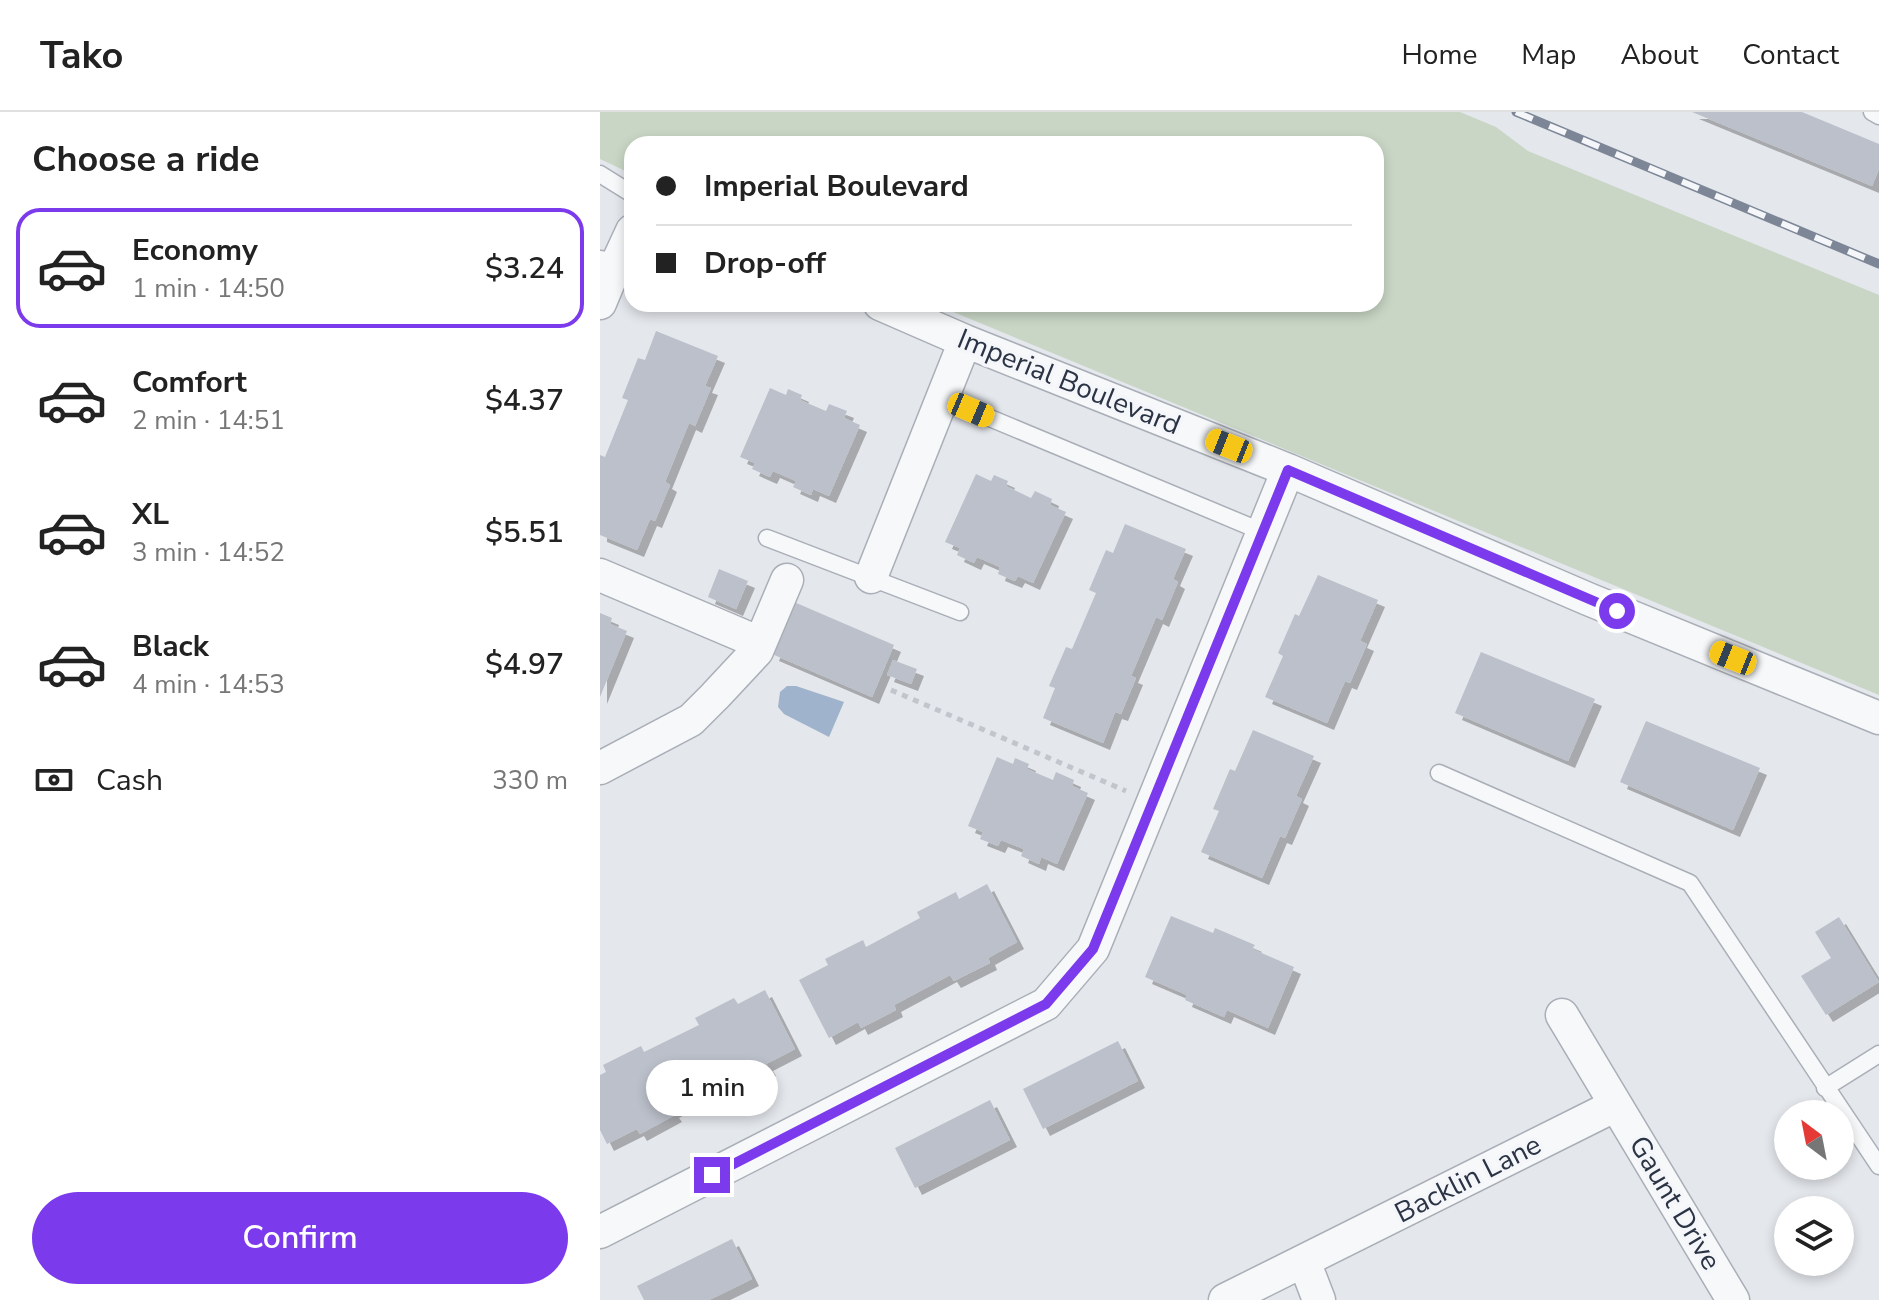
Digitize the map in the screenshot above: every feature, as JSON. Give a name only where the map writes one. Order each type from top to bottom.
[{"type":"street","points":[[600,303],[606,270],[624,243]]},
{"type":"street","name":"Imperial Boulevard","points":[[898,312],[1288,470],[1588,599],[1879,718]]},
{"type":"street","points":[[871,577],[965,341]]},
{"type":"street","points":[[600,1232],[1046,1004],[1093,949],[1288,470]]},
{"type":"street","points":[[600,575],[760,643]]},
{"type":"street","points":[[600,768],[691,720],[757,651],[787,580]]},
{"type":"street","points":[[1562,1015],[1616,1105]]},
{"type":"street","name":"Backlin Lane","points":[[1225,1300],[1616,1105]]},
{"type":"street","name":"Gaunt Drive","points":[[1616,1105],[1733,1300]]},
{"type":"street","points":[[1304,1261],[1319,1300]]},
{"type":"lane","points":[[1872,112],[1879,116]]},
{"type":"lane","points":[[600,174],[624,189]]},
{"type":"lane","points":[[942,398],[1263,532]]},
{"type":"lane","points":[[767,538],[960,612]]},
{"type":"lane","points":[[1439,773],[1690,883],[1879,1166]]},
{"type":"lane","points":[[1825,1088],[1879,1054]]},
{"type":"path","points":[[891,690],[1153,802]]},
{"type":"green space","points":[[600,112],[1460,112],[1496,127],[1528,151],[1879,295],[1879,695],[953,312],[1384,312],[1384,136],[624,136],[624,170],[600,159]]},
{"type":"water","points":[[787,686],[796,686],[844,702],[829,737],[784,714],[778,707],[780,692]]},
{"type":"building","points":[[1692,112],[1802,112],[1879,144],[1879,169],[1872,186]]},
{"type":"building","points":[[656,331],[718,356],[705,386],[711,388],[695,426],[689,423],[665,482],[670,485],[655,521],[650,519],[637,550],[600,535],[600,455],[605,457],[628,400],[622,398],[638,358],[645,360]]},
{"type":"building","points":[[770,388],[786,395],[788,389],[802,395],[800,400],[826,411],[829,404],[847,411],[844,418],[860,425],[829,496],[813,489],[811,495],[793,487],[796,481],[773,471],[770,477],[752,469],[755,463],[740,457]]},
{"type":"building","points":[[976,474],[991,481],[994,475],[1008,481],[1006,486],[1031,498],[1035,491],[1052,499],[1050,505],[1066,512],[1033,583],[1018,576],[1015,581],[998,574],[1000,567],[977,557],[974,563],[957,555],[960,548],[945,542]]},
{"type":"building","points":[[1125,524],[1186,549],[1173,579],[1178,582],[1162,620],[1156,617],[1131,676],[1136,678],[1121,714],[1115,712],[1103,743],[1043,718],[1055,688],[1049,686],[1066,647],[1072,649],[1096,593],[1089,590],[1106,550],[1113,553]]},
{"type":"building","points":[[719,569],[748,581],[736,609],[708,597]]},
{"type":"building","points":[[1318,575],[1378,600],[1360,641],[1367,644],[1350,683],[1345,681],[1327,723],[1265,697],[1283,656],[1278,653],[1295,614],[1299,616]]},
{"type":"building","points":[[794,602],[894,645],[872,697],[772,654]]},
{"type":"building","points":[[600,613],[612,618],[610,624],[627,631],[600,697]]},
{"type":"building","points":[[1481,652],[1595,699],[1568,761],[1455,713]]},
{"type":"building","points":[[893,660],[917,669],[911,684],[887,675]]},
{"type":"building","points":[[1646,721],[1760,768],[1733,830],[1620,782]]},
{"type":"building","points":[[1253,730],[1314,756],[1296,796],[1302,799],[1285,838],[1280,836],[1262,878],[1201,852],[1219,811],[1213,809],[1230,769],[1235,771]]},
{"type":"building","points":[[997,757],[1013,764],[1015,758],[1029,764],[1027,769],[1053,780],[1056,772],[1074,780],[1072,786],[1088,793],[1057,864],[1041,857],[1039,864],[1021,856],[1024,849],[1001,840],[998,846],[980,839],[983,832],[968,826]]},
{"type":"building","points":[[987,884],[1017,942],[988,958],[990,963],[954,981],[950,975],[894,1005],[896,1010],[861,1028],[858,1022],[829,1038],[799,980],[828,965],[825,959],[863,940],[866,947],[920,918],[917,912],[956,892],[959,899]]},
{"type":"building","points":[[1171,916],[1213,933],[1215,928],[1255,945],[1252,949],[1294,967],[1268,1028],[1227,1010],[1224,1017],[1185,1000],[1187,995],[1145,977]]},
{"type":"building","points":[[1839,917],[1879,982],[1826,1015],[1801,976],[1831,958],[1815,932]]},
{"type":"building","points":[[765,990],[795,1049],[766,1064],[769,1069],[732,1088],[729,1081],[672,1111],[675,1115],[640,1134],[637,1129],[607,1144],[600,1130],[600,1075],[606,1072],[603,1065],[641,1046],[644,1052],[699,1025],[695,1018],[734,998],[738,1004]]},
{"type":"building","points":[[1118,1041],[1138,1081],[1043,1129],[1023,1089]]},
{"type":"building","points":[[990,1100],[1010,1140],[915,1188],[895,1148]]},
{"type":"building","points":[[732,1239],[752,1279],[709,1300],[644,1300],[637,1286]]},
{"type":"railway","points":[[1516,112],[1879,264]]},
{"type":"route","points":[[712,1175],[1046,1004],[1093,949],[1288,470],[1617,611]]}]
